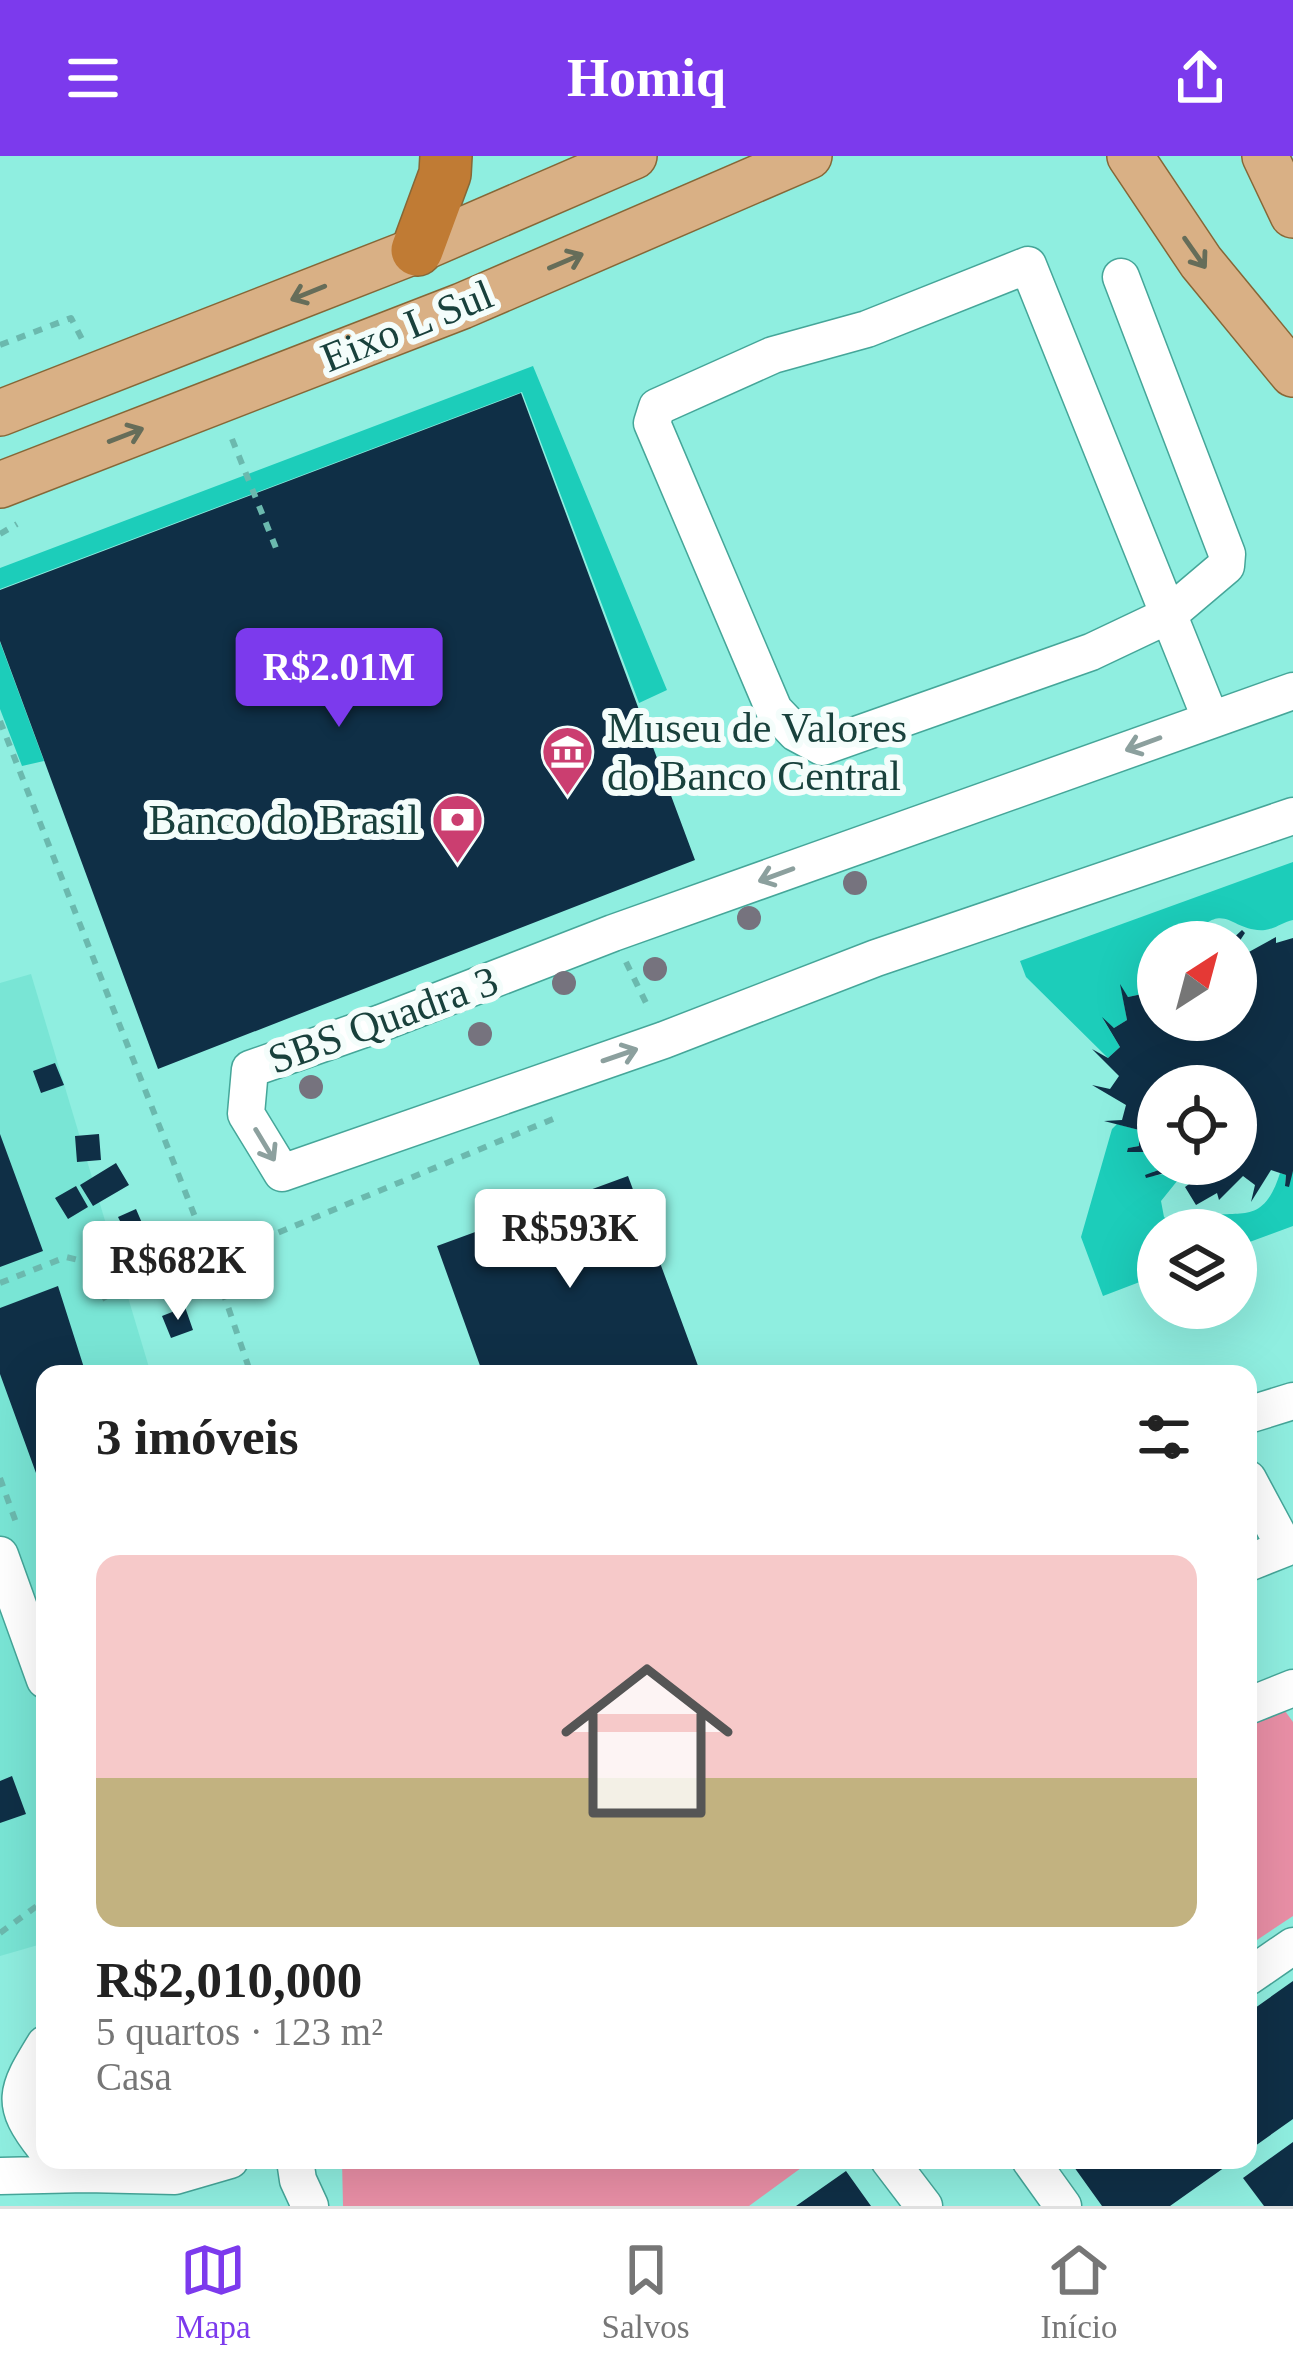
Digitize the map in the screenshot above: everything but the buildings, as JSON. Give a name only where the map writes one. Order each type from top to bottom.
[{"type":"highway","points":[[417,250],[445,174],[446,156]]},
{"type":"main road","name":"Eixo L Sul","points":[[0,413],[417,250],[634,156]]},
{"type":"main road","name":"Eixo L Sul","points":[[6,488],[462,306],[809,156]]},
{"type":"main road","points":[[1130,156],[1201,262],[1293,374]]},
{"type":"main road","points":[[1265,156],[1293,214]]},
{"type":"street","points":[[1121,277],[1227,554],[1226,566],[1167,616],[1091,652],[822,747],[796,733],[774,710],[652,423],[657,407],[772,355],[867,328],[1028,265],[1167,616],[1210,720]]},
{"type":"street","name":"SBS Quadra 3","points":[[1293,691],[614,933],[381,1024],[250,1069],[246,1114],[282,1172],[664,1040],[876,958],[1293,815]]},
{"type":"street","points":[[1257,1412],[1293,1401]]},
{"type":"street","points":[[1257,1494],[1289,1547],[1257,1559]]},
{"type":"street","points":[[10,1545],[36,1645]]},
{"type":"street","points":[[1257,1702],[1293,1688]]},
{"type":"street","points":[[1257,1971],[1293,1946]]},
{"type":"street","points":[[36,2056],[10,2092],[36,2137]]},
{"type":"street","points":[[0,2176],[57,2169]]},
{"type":"street","points":[[82,2169],[184,2191],[217,2169]]},
{"type":"street","points":[[296,2169],[310,2206]]},
{"type":"street","points":[[900,2169],[924,2206]]},
{"type":"street","points":[[1037,2169],[1064,2206]]},
{"type":"path","points":[[0,345],[70,318],[100,375]]},
{"type":"path","points":[[212,446],[232,439],[278,553]]},
{"type":"path","points":[[0,721],[212,1259],[247,1365]]},
{"type":"path","points":[[0,1283],[66,1257],[86,1262],[106,1300]]},
{"type":"path","points":[[0,1478],[10,1545]]},
{"type":"path","points":[[0,1933],[36,1907]]},
{"type":"shaded area","points":[[533,366],[667,690],[639,703],[522,392],[0,589],[0,568]]},
{"type":"shaded area","points":[[0,642],[44,761],[22,766],[0,709]]},
{"type":"shaded area","points":[[1293,862],[1293,920],[1265,930],[1257,929],[1257,921],[1219,918],[1137,921],[1137,995],[1128,997],[1121,987],[1127,1020],[1114,1028],[1103,1019],[1120,1047],[1108,1058],[1026,977],[1020,961]]},
{"type":"shaded area","points":[[31,974],[148,1365],[36,1365],[36,1946],[0,1956],[0,983]]},
{"type":"shaded area","points":[[1117,1124],[1137,1129],[1137,1146],[1128,1152],[1137,1152],[1137,1185],[1174,1185],[1161,1201],[1162,1209],[1137,1209],[1137,1283],[1103,1296],[1081,1237]]},
{"type":"shaded area","points":[[1293,1171],[1293,1226],[1257,1239],[1256,1209],[1264,1204],[1280,1173],[1286,1175],[1285,1185]]},
{"type":"shaded area","points":[[1285,1711],[1293,1722],[1293,1916],[1257,1940],[1257,1722]]},
{"type":"shaded area","points":[[342,2169],[800,2169],[749,2206],[343,2206]]},
{"type":"place","name":"Museu de Valores do Banco Central","points":[[568,798]]},
{"type":"place","name":"Banco do Brasil","points":[[458,866]]}]
